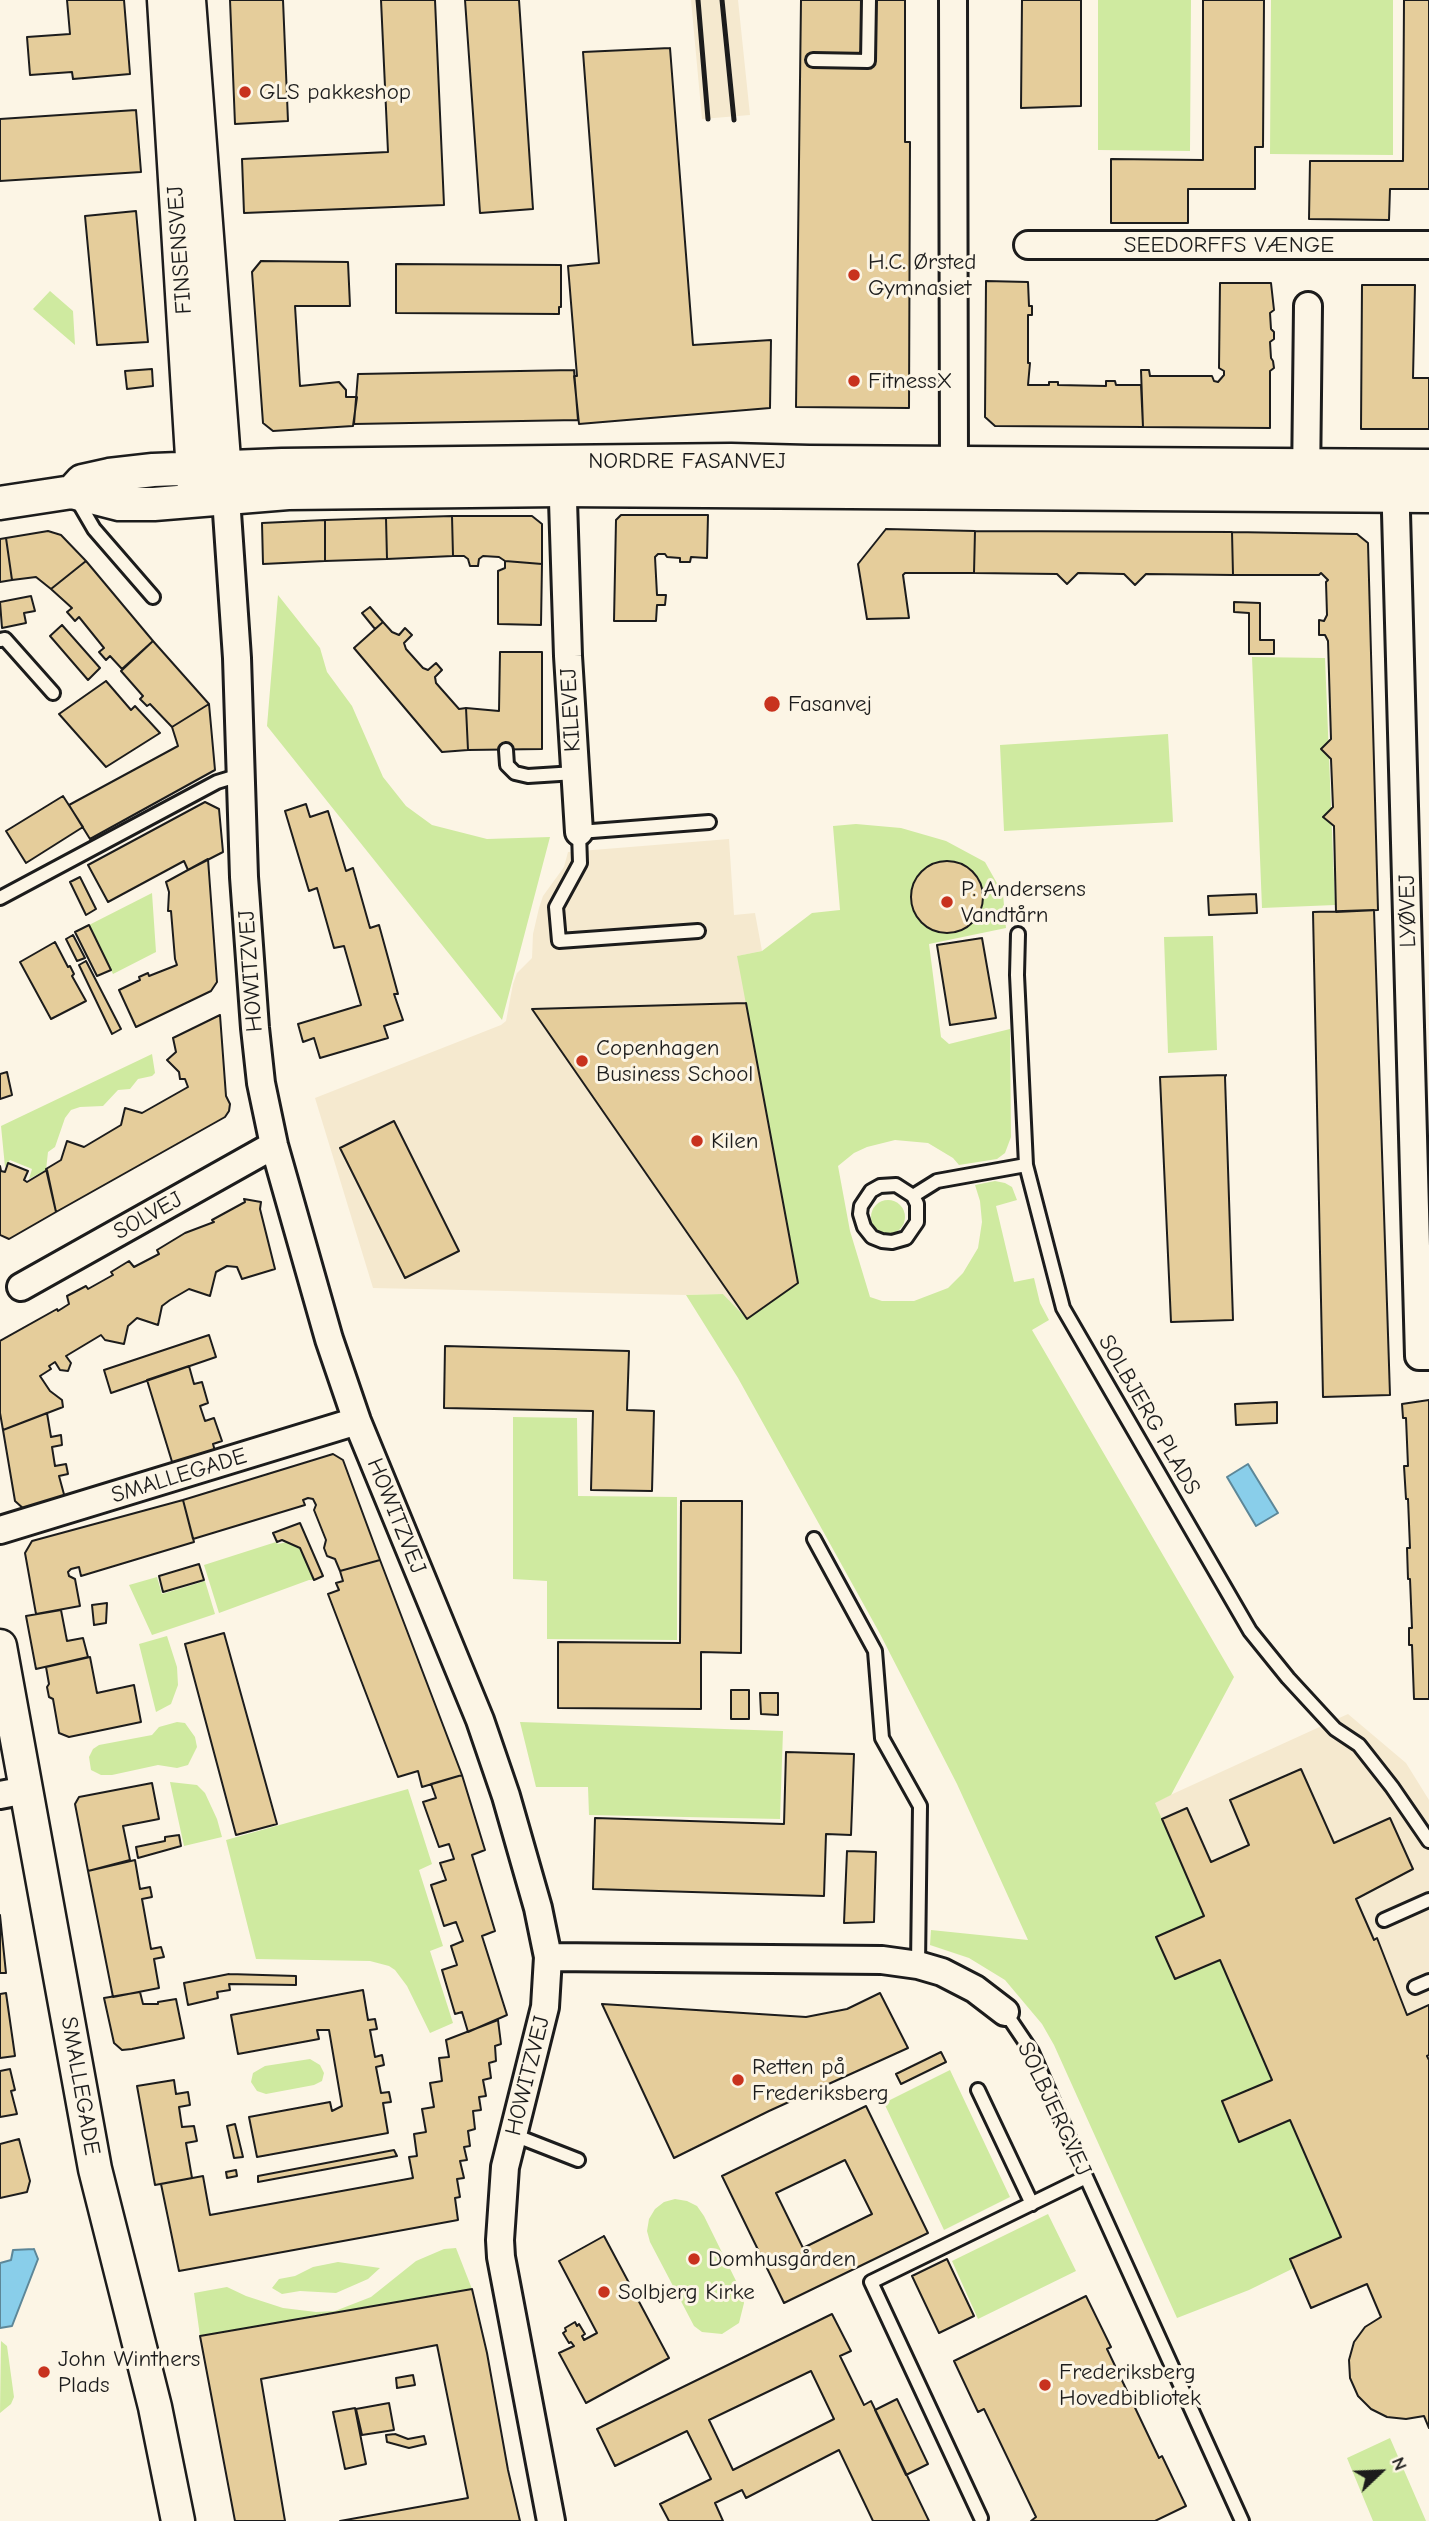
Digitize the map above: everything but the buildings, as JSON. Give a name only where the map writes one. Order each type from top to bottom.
[{"type":"street","name":"FINSENSVEJ","points":[[164,0],[225,483]]},
{"type":"street","name":"FINSENSVEJ","points":[[189,0],[194,501]]},
{"type":"street","points":[[953,0],[954,477]]},
{"type":"street","name":"SEEDORFFS VÆNGE","points":[[1028,245],[1429,246]]},
{"type":"street","points":[[1306,480],[1308,306]]},
{"type":"street","name":"NORDRE FASANVEJ","points":[[1395,481],[1429,466]]},
{"type":"street","name":"NORDRE FASANVEJ","points":[[72,492],[82,481],[109,475],[193,469],[225,483],[288,493],[562,475],[1395,481],[1429,496]]},
{"type":"street","name":"KILEVEJ","points":[[562,475],[579,832]]},
{"type":"street","name":"LYØVEJ","points":[[1395,481],[1424,1356]]},
{"type":"street","name":"NORDRE FASANVEJ","points":[[0,503],[72,492],[119,504],[194,501],[225,483]]},
{"type":"street","name":"HOWITZVEJ","points":[[225,483],[237,658],[240,775],[255,1028],[261,1083],[274,1145],[330,1339],[357,1421],[480,1720],[506,1796],[538,1908],[548,1957],[545,2007],[505,2167],[501,2256],[551,2521]]},
{"type":"street","name":"SOLVEJ","points":[[22,1287],[274,1145]]},
{"type":"street","name":"SMALLEGADE","points":[[0,1530],[357,1421]]},
{"type":"street","name":"SMALLEGADE","points":[[0,1646],[13,1793],[95,2169],[155,2407],[178,2521]]},
{"type":"street","name":"SOLBJERGVEJ","points":[[548,1957],[882,1960],[918,1965],[942,1972],[975,1989],[1005,2011]]},
{"type":"lane","points":[[813,60],[868,61],[869,0]]},
{"type":"lane","points":[[72,492],[93,528],[153,597]]},
{"type":"lane","points":[[0,640],[5,639],[53,693]]},
{"type":"lane","points":[[506,750],[507,765],[515,773],[528,776],[575,774]]},
{"type":"lane","points":[[0,898],[217,782],[240,775]]},
{"type":"lane","points":[[698,931],[559,941],[556,907],[580,863],[579,832],[709,822]]},
{"type":"lane","name":"SOLBJERG PLADS","points":[[1018,934],[1017,975],[1026,1165],[1063,1308],[1250,1631],[1335,1729],[1359,1745],[1429,1841]]},
{"type":"lane","points":[[913,1196],[937,1181],[1026,1165]]},
{"type":"lane","points":[[896,1185],[913,1196],[917,1204],[917,1222],[905,1238],[892,1242],[882,1241],[872,1237],[864,1227],[861,1206],[871,1191],[880,1186],[896,1185]]},
{"type":"lane","points":[[814,1539],[875,1651],[882,1738],[920,1806],[918,1965]]},
{"type":"lane","points":[[1384,1920],[1429,1900]]},
{"type":"lane","points":[[1415,1987],[1429,1981]]},
{"type":"lane","name":"SOLBJERGVEJ","points":[[1005,2011],[1032,2052],[1242,2521]]},
{"type":"lane","points":[[978,2090],[1032,2204]]},
{"type":"lane","points":[[514,2135],[578,2160]]},
{"type":"lane","points":[[981,2518],[871,2282],[1086,2177]]},
{"type":"shaded area","points":[[691,0],[738,0],[750,115],[702,119]]},
{"type":"shaded area","name":"Copenhagen Business School","points":[[729,839],[734,915],[755,913],[762,951],[738,956],[798,1283],[747,1319],[723,1294],[373,1288],[315,1098],[506,1021],[517,973],[532,958],[533,934],[543,896],[564,867],[568,852]]},
{"type":"shaded area","points":[[1348,1714],[1406,1763],[1429,1800],[1429,2428],[1424,2416],[1406,2419],[1387,2417],[1371,2409],[1358,2395],[1354,2342],[1365,2327],[1380,2316],[1367,2284],[1311,2308],[1290,2259],[1340,2237],[1239,2142],[1222,2101],[1272,2080],[1220,1960],[1175,1979],[1156,1937],[1155,1802]]},
{"type":"green space","points":[[1098,0],[1191,0],[1190,151],[1098,150]]},
{"type":"green space","points":[[1271,0],[1393,0],[1393,155],[1270,154]]},
{"type":"green space","points":[[50,291],[73,311],[75,345],[33,309]]},
{"type":"green space","points":[[278,595],[320,648],[327,672],[352,706],[383,777],[406,806],[432,825],[487,839],[550,837],[502,1020],[267,726]]},
{"type":"green space","points":[[1252,657],[1325,658],[1335,905],[1262,908]]},
{"type":"green space","points":[[1168,734],[1173,822],[1004,831],[1000,745]]},
{"type":"green space","points":[[856,824],[901,828],[946,841],[985,862],[1003,894],[1006,928],[929,944],[941,1037],[949,1044],[1010,1029],[1011,1137],[1005,1153],[997,1159],[959,1165],[953,1158],[928,1143],[895,1140],[867,1147],[854,1153],[838,1166],[850,1231],[870,1297],[882,1301],[914,1301],[948,1288],[963,1273],[978,1248],[982,1222],[975,1185],[995,1181],[1012,1187],[1017,1200],[996,1206],[1014,1282],[1034,1278],[1040,1303],[1049,1320],[1032,1330],[1234,1677],[1171,1795],[1155,1803],[1204,1916],[1156,1938],[1175,1979],[1220,1960],[1272,2080],[1222,2101],[1290,2120],[1341,2237],[1290,2259],[1294,2268],[1249,2290],[1177,2318],[1054,2045],[1042,2024],[1005,1980],[969,1958],[930,1945],[931,1930],[1028,1940],[957,1784],[879,1632],[738,1378],[686,1295],[723,1294],[747,1319],[798,1283],[737,956],[762,951],[812,913],[840,910],[833,826]]},
{"type":"green space","points":[[152,893],[156,952],[113,974],[89,925]]},
{"type":"green space","points":[[1213,936],[1217,1050],[1168,1053],[1164,937]]},
{"type":"green space","points":[[152,1054],[155,1073],[152,1076],[138,1079],[130,1089],[118,1090],[103,1106],[71,1110],[65,1118],[55,1147],[48,1152],[46,1170],[29,1179],[32,1169],[10,1160],[5,1167],[1,1126]]},
{"type":"green space","points":[[888,1200],[900,1205],[905,1217],[900,1229],[888,1234],[876,1229],[871,1217],[876,1205]]},
{"type":"green space","points":[[513,1417],[577,1418],[578,1496],[677,1497],[677,1640],[547,1639],[547,1581],[513,1579]]},
{"type":"green space","points":[[276,1542],[287,1542],[300,1548],[314,1580],[219,1613],[204,1565]]},
{"type":"green space","points":[[157,1577],[162,1594],[205,1581],[215,1614],[152,1635],[129,1585]]},
{"type":"green space","points":[[167,1636],[177,1667],[178,1685],[171,1704],[156,1712],[139,1644]]},
{"type":"green space","points":[[177,1722],[185,1723],[195,1737],[197,1747],[188,1765],[177,1768],[158,1765],[112,1775],[101,1775],[91,1770],[89,1757],[99,1745],[152,1735],[159,1727]]},
{"type":"green space","points":[[520,1722],[783,1731],[780,1819],[589,1815],[588,1787],[536,1787]]},
{"type":"green space","points":[[170,1782],[197,1785],[205,1793],[222,1837],[184,1846]]},
{"type":"green space","points":[[408,1789],[432,1864],[419,1870],[443,1946],[430,1951],[453,2023],[430,2033],[407,1986],[389,1966],[370,1961],[256,1959],[226,1840]]},
{"type":"green space","points":[[310,2059],[320,2065],[324,2073],[322,2081],[314,2085],[266,2094],[257,2091],[251,2082],[253,2073],[265,2066]]},
{"type":"green space","points":[[950,2070],[1010,2197],[944,2230],[884,2103]]},
{"type":"green space","points":[[675,2199],[697,2206],[742,2293],[744,2303],[739,2323],[722,2334],[702,2332],[694,2326],[650,2242],[647,2231],[649,2219],[655,2209],[664,2202]]},
{"type":"green space","points":[[1048,2214],[1076,2271],[978,2319],[952,2261]]},
{"type":"green space","points":[[456,2248],[472,2289],[200,2336],[194,2293],[227,2287],[283,2308],[335,2311],[371,2297],[416,2261],[444,2249]]},
{"type":"green space","points":[[338,2262],[380,2268],[368,2279],[336,2293],[300,2291],[282,2294],[272,2288],[279,2279],[295,2276],[313,2267]]},
{"type":"green space","points":[[1,2341],[7,2346],[14,2397],[11,2404],[0,2413]]},
{"type":"green space","points":[[1390,2438],[1426,2521],[1373,2521],[1347,2458]]},
{"type":"water","points":[[1248,1464],[1278,1513],[1256,1526],[1227,1477]]},
{"type":"water","points":[[34,2249],[38,2259],[12,2326],[0,2328],[0,2263],[11,2260],[13,2250]]},
{"type":"railway","points":[[698,0],[708,119]]},
{"type":"railway","points":[[722,0],[734,120]]},
{"type":"place","name":"GLS pakkeshop","points":[[245,92]]},
{"type":"place","name":"H.C. Ørsted Gymnasiet","points":[[854,275]]},
{"type":"place","name":"FitnessX","points":[[854,381]]},
{"type":"place","name":"Fasanvej","points":[[772,704]]},
{"type":"place","name":"P. Andersens Vandtårn","points":[[947,902]]},
{"type":"place","name":"Copenhagen Business School","points":[[582,1061]]},
{"type":"place","name":"Kilen","points":[[697,1141]]},
{"type":"place","name":"Retten på Frederiksberg","points":[[738,2080]]},
{"type":"place","name":"Domhusgården","points":[[694,2259]]},
{"type":"place","name":"Solbjerg Kirke","points":[[604,2292]]},
{"type":"place","name":"John Winthers Plads","points":[[44,2372]]},
{"type":"place","name":"Frederiksberg Hovedbibliotek","points":[[1045,2385]]}]
